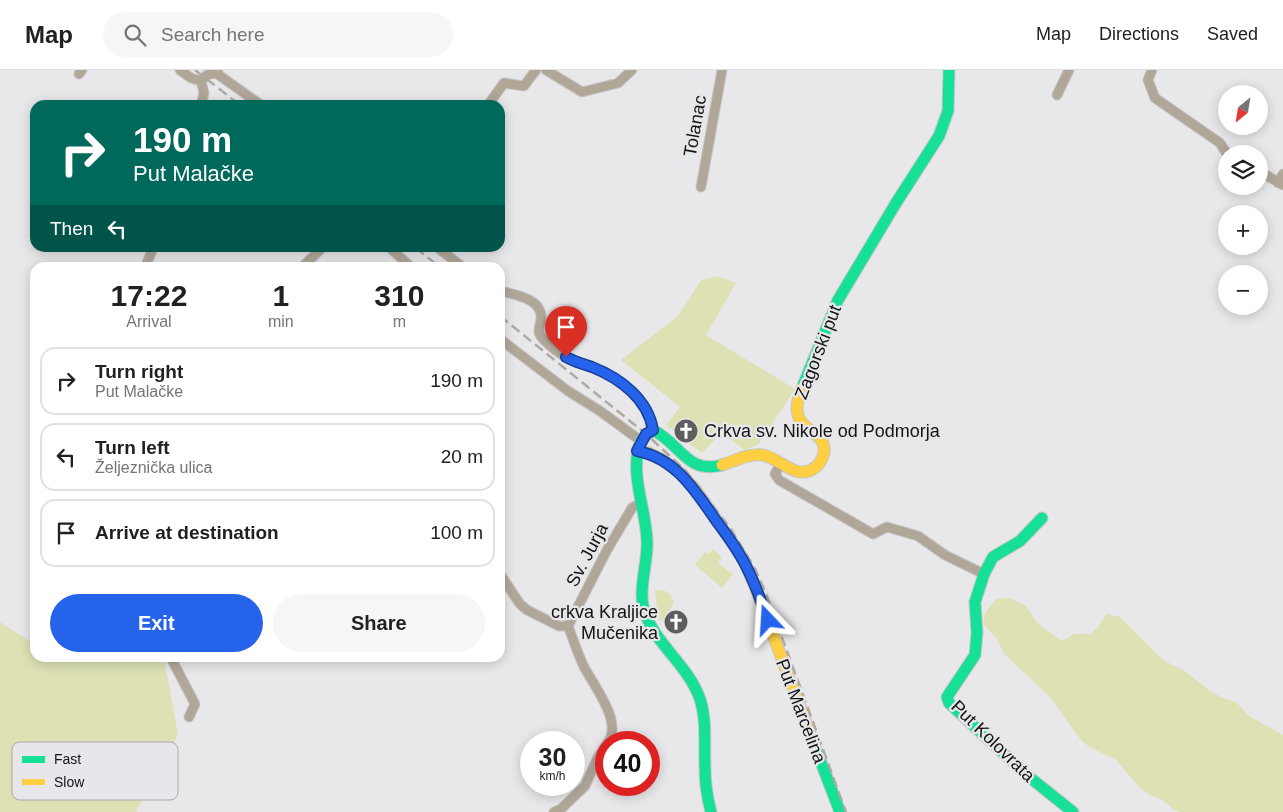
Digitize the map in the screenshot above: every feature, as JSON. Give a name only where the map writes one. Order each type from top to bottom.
[{"type":"main road","name":"Zagorski put","points":[[653,430],[697,466],[704,469],[713,468],[753,455],[766,455],[791,470],[801,472],[818,465],[823,457],[824,446],[820,437],[798,418],[796,402],[838,300],[939,136],[948,111],[949,70]]},
{"type":"main road","points":[[653,430],[646,434],[639,446],[636,475],[647,538],[647,559],[642,602],[655,634],[686,672],[700,699],[705,722],[705,778],[711,812]]},
{"type":"main road","name":"Put Marcelina","points":[[639,446],[679,472],[695,490],[742,557],[754,584],[840,812]]},
{"type":"main road","name":"Put Kolovrata","points":[[1042,518],[1020,541],[993,557],[984,574],[975,602],[977,633],[975,654],[947,697],[949,703],[1028,776],[1073,812]]},
{"type":"street","points":[[180,70],[201,82]]},
{"type":"street","points":[[492,100],[504,83],[524,86],[536,70]]},
{"type":"street","points":[[546,70],[582,92],[618,83],[632,70]]},
{"type":"street","name":"Tolanac","points":[[701,187],[722,70]]},
{"type":"street","points":[[1057,95],[1069,70]]},
{"type":"street","points":[[1152,70],[1148,80],[1155,98],[1221,145]]},
{"type":"street","points":[[201,82],[207,75],[217,72],[253,100]]},
{"type":"street","points":[[201,82],[204,93],[202,100]]},
{"type":"street","points":[[1268,177],[1281,184],[1283,174]]},
{"type":"street","points":[[307,262],[318,252]]},
{"type":"street","points":[[394,252],[405,262]]},
{"type":"street","points":[[443,252],[456,262]]},
{"type":"street","points":[[505,292],[520,296],[540,311],[541,317],[538,330],[540,335],[566,357],[613,378],[640,400],[648,412],[653,430]]},
{"type":"street","points":[[505,343],[568,391],[600,411],[639,446]]},
{"type":"street","points":[[781,463],[775,474],[779,480],[873,534],[887,528],[918,536],[945,555],[984,574]]},
{"type":"street","name":"Sv. Jurja","points":[[568,626],[627,516],[632,508],[640,503]]},
{"type":"street","points":[[505,582],[526,610],[559,626],[568,626],[585,668],[598,689],[612,721],[611,731]]},
{"type":"street","points":[[173,662],[195,704],[189,716]]},
{"type":"street","points":[[554,812],[561,809],[585,786],[595,764]]},
{"type":"green space","points":[[718,276],[736,283],[706,335],[795,389],[758,445],[744,450],[722,432],[702,453],[666,425],[680,407],[621,360],[678,316],[701,280]]},
{"type":"green space","points":[[713,549],[722,557],[718,563],[733,574],[722,588],[695,565],[705,552],[708,554]]},
{"type":"green space","points":[[655,590],[668,592],[674,603],[662,621],[658,620]]},
{"type":"green space","points":[[1009,598],[1026,606],[1038,624],[1062,641],[1074,634],[1090,634],[1098,627],[1107,614],[1120,617],[1163,660],[1185,671],[1210,691],[1236,702],[1249,716],[1283,735],[1283,812],[1180,812],[1139,787],[1115,759],[1089,747],[1081,740],[1049,696],[1004,654],[997,639],[983,624],[985,613],[996,599]]},
{"type":"green space","points":[[0,622],[30,642],[30,662],[165,662],[178,735],[174,742],[12,742],[12,800],[143,800],[136,812],[0,812]]},
{"type":"railway","points":[[195,70],[234,100]]},
{"type":"railway","points":[[421,252],[434,262]]},
{"type":"railway","points":[[505,320],[646,434],[686,471],[731,529],[755,569],[765,591],[846,812]]},
{"type":"traffic: fast","points":[[802,388],[838,300],[939,136],[948,111],[949,70]]},
{"type":"traffic: fast","points":[[711,812],[707,795],[704,724],[700,699],[689,677],[658,638],[643,607],[642,588],[647,541],[638,484],[638,450],[645,436],[653,430],[670,442],[692,462],[700,466],[722,465]]},
{"type":"traffic: fast","points":[[1042,518],[1020,541],[993,557],[984,574],[975,602],[977,633],[975,655],[947,697],[949,703],[1028,776],[1073,812]]},
{"type":"traffic: fast","points":[[812,739],[840,812]]},
{"type":"traffic: slow","points":[[722,465],[747,456],[763,455],[795,471],[809,471],[816,467],[822,459],[823,442],[801,422],[798,414],[798,403],[802,388]]},
{"type":"traffic: slow","points":[[637,451],[649,453],[663,460],[679,472],[695,489],[742,557],[754,584],[812,739]]},
{"type":"place","name":"Crkva sv. Nikole od Podmorja","points":[[686,431]]},
{"type":"place","name":"crkva Kraljice Mučenika","points":[[676,622]]},
{"type":"route","points":[[566,357],[613,378],[640,400],[648,412],[653,430],[648,431],[637,451],[649,453],[663,460],[679,472],[695,490],[742,557],[768,620]]}]
